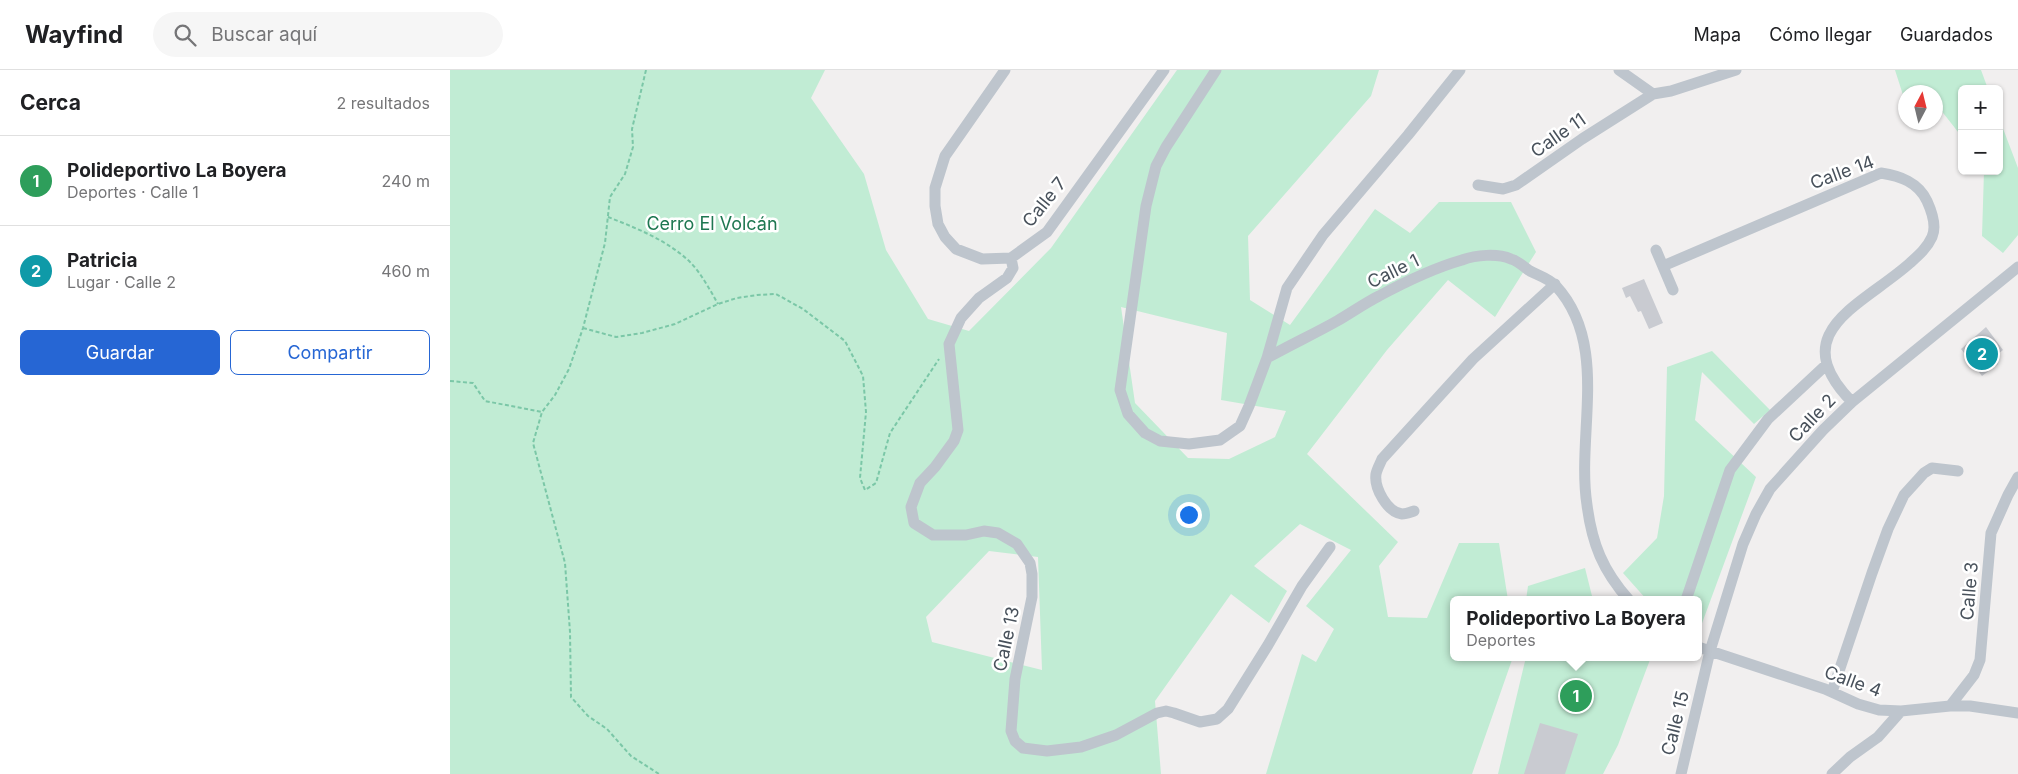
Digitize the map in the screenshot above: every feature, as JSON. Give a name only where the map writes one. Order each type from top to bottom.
[{"type":"street","points":[[949,344],[961,318],[979,298],[1007,278],[1013,268],[1011,258],[982,259],[956,249],[945,237],[938,224],[935,206],[935,188],[945,156],[1005,70]]},
{"type":"street","name":"Calle 7","points":[[1011,258],[1047,232],[1164,70]]},
{"type":"street","points":[[1216,70],[1156,166],[1146,206],[1120,390],[1128,414],[1145,433],[1160,441],[1189,444],[1220,440],[1240,426],[1267,358],[1287,288],[1322,235],[1408,135],[1460,70]]},
{"type":"street","points":[[1619,70],[1654,94]]},
{"type":"street","name":"Calle 11","points":[[1478,185],[1503,189],[1516,185],[1582,139],[1654,94],[1671,91],[1736,70]]},
{"type":"street","name":"Calle 14","points":[[1663,266],[1881,172],[1902,176],[1923,193],[1933,214],[1933,236],[1926,249],[1835,323],[1827,341],[1826,365]]},
{"type":"street","points":[[1656,250],[1673,290]]},
{"type":"street","name":"Calle 1","points":[[1267,358],[1338,321],[1379,296],[1418,277],[1463,259],[1480,256],[1510,258],[1555,284],[1572,308],[1584,348],[1588,375],[1585,493],[1594,540],[1603,564],[1625,596]]},
{"type":"street","name":"Calle 2","points":[[1710,651],[1743,544],[1770,489],[1823,430],[1852,402],[2018,267]]},
{"type":"street","points":[[1414,511],[1403,514],[1390,509],[1382,498],[1377,485],[1376,474],[1382,459],[1473,359],[1555,284]]},
{"type":"street","name":"Calle 13","points":[[949,344],[958,430],[954,441],[935,467],[920,483],[911,507],[914,524],[933,535],[966,535],[984,531],[998,533],[1017,544],[1030,563],[1032,598],[1015,679],[1011,731],[1015,740],[1024,748],[1047,752],[1081,747],[1116,735],[1157,713],[1166,711],[1200,722],[1218,719],[1228,709],[1302,586],[1330,547]]},
{"type":"street","points":[[1687,596],[1730,470],[1768,419],[1826,365],[1842,392],[1852,402]]},
{"type":"street","points":[[1832,692],[1875,564],[1888,529],[1904,495],[1924,473],[1932,468],[1958,471]]},
{"type":"street","name":"Calle 3","points":[[1950,706],[1974,675],[1980,660],[1991,533],[2018,477]]},
{"type":"street","points":[[1702,648],[1710,651]]},
{"type":"street","name":"Calle 4","points":[[1710,651],[1832,692],[1858,704],[1879,710],[1901,711],[1970,706],[2018,713]]},
{"type":"street","name":"Calle 15","points":[[1681,774],[1710,651]]},
{"type":"street","points":[[1832,774],[1850,757],[1878,737],[1901,711]]},
{"type":"path","points":[[646,70],[632,129],[633,147],[625,174],[610,197],[603,253],[583,328],[569,369],[555,395],[542,412],[532,443],[565,563],[570,632],[571,697],[588,716],[607,729],[631,756],[659,774]]},
{"type":"path","points":[[608,217],[640,229],[663,242],[690,262],[718,304]]},
{"type":"path","points":[[583,328],[616,337],[642,333],[675,324],[718,304],[737,298],[776,294],[803,309],[845,341],[863,376],[866,412],[860,478],[865,490],[876,483],[890,433],[949,344]]},
{"type":"path","points":[[450,381],[473,383],[485,401],[542,412]]},
{"type":"green space","name":"Cerro El Volcán","points":[[450,70],[825,70],[811,98],[864,174],[886,250],[928,319],[969,331],[1051,248],[1177,70],[1379,70],[1371,96],[1248,236],[1250,300],[1290,325],[1375,209],[1410,233],[1439,202],[1511,202],[1536,252],[1495,317],[1448,280],[1387,350],[1307,454],[1398,542],[1379,566],[1388,617],[1427,618],[1459,543],[1499,543],[1507,596],[1450,596],[1450,661],[1512,661],[1472,774],[1266,774],[1302,654],[1316,662],[1334,629],[1306,606],[1351,550],[1300,524],[1254,566],[1287,591],[1269,623],[1231,594],[1155,701],[1161,774],[450,774]],"holes":[[[1121,307],[1227,333],[1221,400],[1286,411],[1275,437],[1229,459],[1188,458],[1135,403]],[[989,551],[1038,557],[1042,670],[932,642],[926,617]]]},
{"type":"green space","points":[[1895,70],[1981,70],[1987,85],[1958,85],[1958,132],[1943,113],[1943,85],[1900,85]]},
{"type":"green space","points":[[2003,129],[2018,168],[2018,235],[2003,253],[1982,236],[1984,175],[2003,175]]},
{"type":"green space","points":[[1712,351],[1770,410],[1754,424],[1702,372],[1695,420],[1756,477],[1702,623],[1702,596],[1643,596],[1623,573],[1657,538],[1664,496],[1667,367]]},
{"type":"green space","points":[[1585,568],[1592,596],[1527,596],[1528,586]]},
{"type":"green space","points":[[1525,661],[1650,661],[1618,745],[1603,774],[1498,774]]},
{"type":"building","points":[[1644,279],[1663,323],[1649,329],[1641,311],[1638,312],[1630,296],[1626,298],[1622,288]]},
{"type":"building","points":[[1986,327],[2003,350],[1993,358],[1998,364],[1982,376],[1961,349]]},
{"type":"building","points":[[1540,723],[1578,734],[1565,774],[1524,774]]},
{"type":"place","name":"Patricia","points":[[1982,354]]},
{"type":"place","name":"Polideportivo La Boyera","points":[[1576,696]]}]
